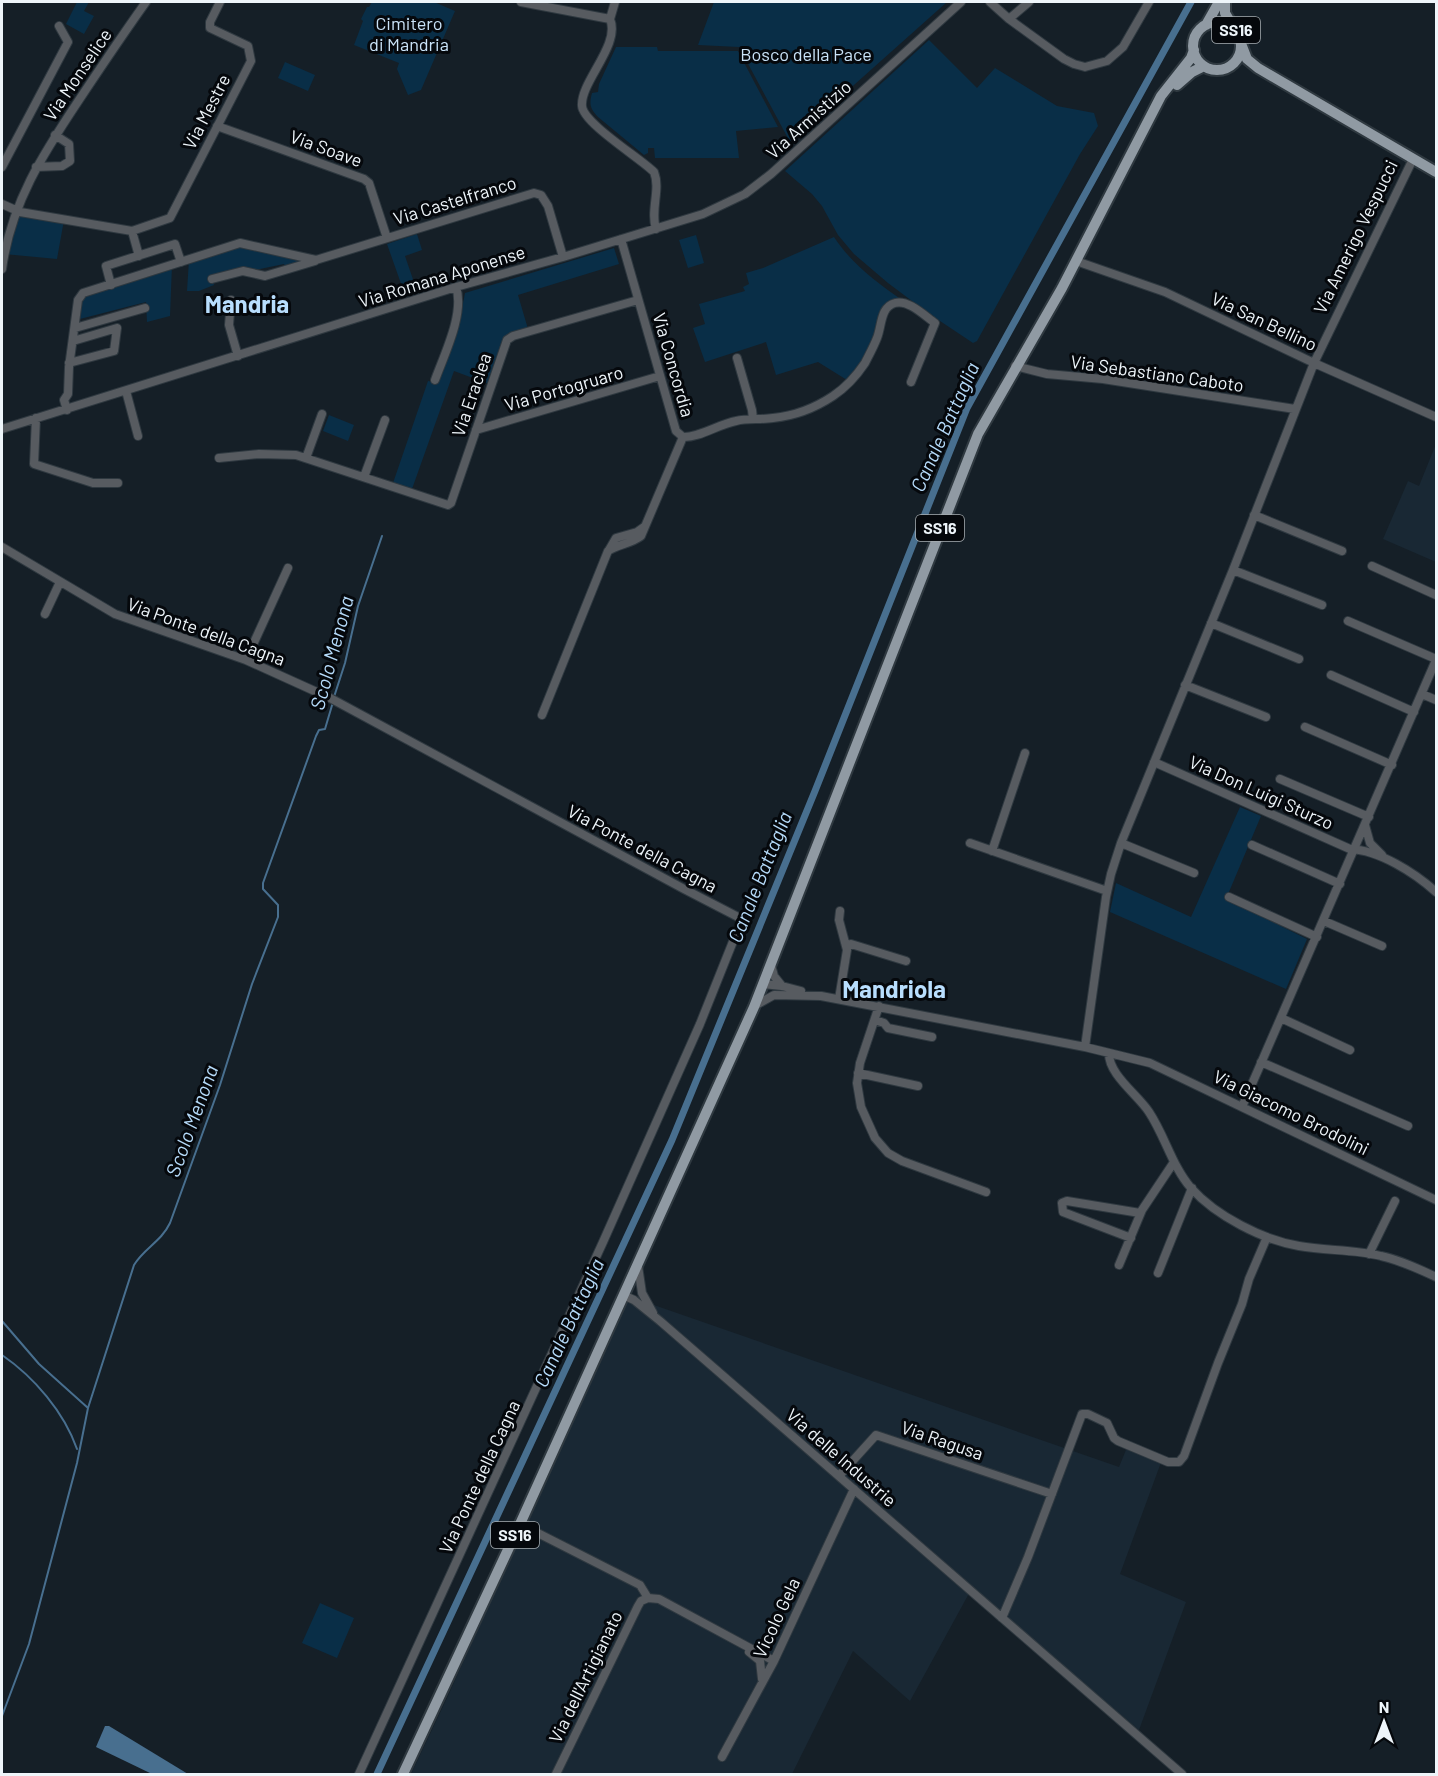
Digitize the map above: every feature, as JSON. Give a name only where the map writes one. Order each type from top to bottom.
[{"type":"main road","name":"SS16","points":[[403,1774],[520,1524],[754,1007],[982,425],[1076,261],[1161,96],[1191,58],[1196,35],[1206,25],[1218,2]]},
{"type":"main road","name":"SS16","points":[[1194,50],[1204,66],[1218,70],[1232,65],[1242,46],[1227,18],[1226,2]]},
{"type":"main road","name":"SS16","points":[[1206,25],[1222,22],[1236,31]]},
{"type":"main road","name":"Via Amerigo Vespucci","points":[[1242,46],[1247,59],[1258,68],[1413,159]]},
{"type":"main road","name":"Via Amerigo Vespucci","points":[[1232,65],[1243,64],[1258,68]]},
{"type":"main road","name":"SS16","points":[[1154,112],[1185,77],[1204,66]]},
{"type":"main road","points":[[1413,159],[1437,172]]},
{"type":"street","name":"Via Monselice","points":[[2,268],[5,243],[15,210],[36,167],[55,135],[146,2]]},
{"type":"street","name":"Via Mestre","points":[[2,204],[15,210],[72,222],[132,231],[170,218],[251,61],[248,46],[210,28],[210,22],[220,2]]},
{"type":"street","points":[[521,2],[610,19]]},
{"type":"street","points":[[615,2],[610,19],[611,37],[584,96],[582,107],[586,117],[595,126],[654,172],[656,181],[653,219],[656,228]]},
{"type":"street","name":"Via Armistizio","points":[[656,228],[717,208],[745,194],[795,153],[961,2]]},
{"type":"street","points":[[990,2],[1009,19],[1064,59],[1085,67],[1107,62],[1123,47],[1149,2]]},
{"type":"street","points":[[1009,19],[1029,2]]},
{"type":"street","points":[[2,167],[68,42],[59,26]]},
{"type":"street","name":"Via Soave","points":[[217,126],[363,179],[369,183],[387,238]]},
{"type":"street","name":"Via Monselice","points":[[36,167],[62,166],[70,161],[69,144],[55,135]]},
{"type":"street","name":"Via Amerigo Vespucci","points":[[1085,1047],[1107,891],[1122,843],[1233,570],[1294,409],[1413,159]]},
{"type":"street","name":"Via Castelfranco","points":[[212,279],[243,271],[265,276],[534,193],[540,195],[548,206],[563,257]]},
{"type":"street","name":"Via Romana Aponense","points":[[2,429],[456,287],[656,228]]},
{"type":"street","points":[[132,231],[139,256]]},
{"type":"street","name":"Via Concordia","points":[[542,715],[608,551],[616,538],[637,532],[645,526],[683,437],[676,431],[621,239]]},
{"type":"street","name":"Via Castelfranco","points":[[66,410],[64,400],[68,394],[69,363],[78,300],[83,293],[240,243],[316,260]]},
{"type":"street","points":[[111,285],[106,266],[175,244],[181,262]]},
{"type":"street","name":"Via San Bellino","points":[[1076,261],[1165,292],[1314,363],[1437,417]]},
{"type":"street","points":[[435,380],[456,318],[459,302],[456,287]]},
{"type":"street","points":[[231,300],[229,325],[238,356]]},
{"type":"street","name":"Via Eraclea","points":[[219,458],[259,454],[296,455],[448,505],[451,503],[507,340],[513,336],[638,300]]},
{"type":"street","points":[[683,437],[694,437],[716,426],[737,420],[774,418],[808,409],[833,396],[865,362],[878,338],[883,313],[894,303],[905,303],[935,323],[911,382]]},
{"type":"street","points":[[75,328],[145,308]]},
{"type":"street","points":[[69,363],[114,351],[118,316]]},
{"type":"street","points":[[73,341],[117,328]]},
{"type":"street","points":[[737,358],[753,419]]},
{"type":"street","name":"Via Sebastiano Caboto","points":[[1015,366],[1047,374],[1103,380],[1294,409]]},
{"type":"street","name":"Via Portogruaro","points":[[476,430],[660,376]]},
{"type":"street","points":[[126,391],[138,436]]},
{"type":"street","points":[[68,394],[73,398],[75,407]]},
{"type":"street","points":[[306,458],[322,414]]},
{"type":"street","points":[[36,418],[34,464],[93,483],[118,483]]},
{"type":"street","points":[[364,477],[385,420]]},
{"type":"street","points":[[1254,515],[1342,551]]},
{"type":"street","name":"Via Ponte della Cagna","points":[[2,547],[115,614],[246,660],[332,699],[742,919],[700,1024],[617,1211],[359,1774]]},
{"type":"street","points":[[1372,566],[1437,595]]},
{"type":"street","points":[[246,660],[288,568]]},
{"type":"street","points":[[1233,570],[1322,605]]},
{"type":"street","points":[[45,614],[60,582]]},
{"type":"street","points":[[1242,1107],[1437,659],[1348,621]]},
{"type":"street","points":[[1211,623],[1299,659]]},
{"type":"street","points":[[1330,675],[1414,712]]},
{"type":"street","points":[[1185,685],[1266,717]]},
{"type":"street","points":[[1422,694],[1437,700]]},
{"type":"street","points":[[1305,727],[1392,765]]},
{"type":"street","points":[[992,850],[1024,753]]},
{"type":"street","name":"Via Don Luigi Sturzo","points":[[1154,762],[1350,849],[1355,849]]},
{"type":"street","points":[[1280,779],[1367,821]]},
{"type":"street","points":[[1367,821],[1369,841],[1385,859]]},
{"type":"street","points":[[1359,840],[1369,841]]},
{"type":"street","points":[[970,843],[1107,891]]},
{"type":"street","points":[[1122,843],[1194,873]]},
{"type":"street","points":[[1252,845],[1340,884]]},
{"type":"street","points":[[1355,849],[1385,859],[1421,878],[1437,892]]},
{"type":"street","points":[[1229,897],[1317,937]]},
{"type":"street","points":[[839,999],[847,955],[839,920],[840,911]]},
{"type":"street","points":[[1324,921],[1382,946]]},
{"type":"street","points":[[846,945],[851,944],[906,961]]},
{"type":"street","points":[[754,1007],[782,990],[771,965]]},
{"type":"street","name":"Via Giacomo Brodolini","points":[[763,985],[879,1006],[1131,1058],[1170,1071],[1437,1200]]},
{"type":"street","points":[[879,1006],[858,1073],[858,1093],[866,1122],[875,1138],[888,1153],[902,1161],[986,1192]]},
{"type":"street","points":[[1281,1018],[1350,1050]]},
{"type":"street","points":[[875,1020],[884,1023],[888,1028],[932,1037]]},
{"type":"street","points":[[1109,1053],[1111,1065],[1149,1111],[1174,1162],[1192,1188],[1222,1213],[1267,1237],[1298,1246],[1381,1256],[1437,1277]]},
{"type":"street","points":[[1262,1062],[1408,1126]]},
{"type":"street","points":[[858,1073],[918,1086]]},
{"type":"street","points":[[1119,1265],[1140,1213],[1174,1162]]},
{"type":"street","points":[[1158,1273],[1192,1188]]},
{"type":"street","points":[[1131,1238],[1063,1212],[1062,1203],[1067,1201],[1140,1213]]},
{"type":"street","points":[[1369,1254],[1395,1201]]},
{"type":"street","points":[[1002,1618],[1082,1414],[1088,1414],[1107,1424],[1118,1441],[1168,1461],[1179,1462],[1184,1456],[1242,1304],[1249,1279],[1267,1237]]},
{"type":"street","name":"Via delle Industrie","points":[[638,1260],[642,1293],[660,1322]]},
{"type":"street","name":"Via delle Industrie","points":[[627,1284],[642,1293]]},
{"type":"street","name":"Via delle Industrie","points":[[623,1295],[634,1300],[660,1322],[1182,1774]]},
{"type":"street","name":"Via Ragusa","points":[[839,1476],[876,1434],[1052,1494]]},
{"type":"street","name":"Vicolo Gela","points":[[722,1757],[774,1661],[854,1489]]},
{"type":"street","points":[[520,1524],[640,1585],[648,1598],[659,1599],[774,1661]]},
{"type":"street","name":"Via dell'Artigianato","points":[[556,1774],[638,1606],[648,1598]]},
{"type":"street","points":[[742,1644],[760,1661],[762,1683]]},
{"type":"shaded area","points":[[1436,444],[1436,562],[1383,539],[1408,481],[1419,486]]},
{"type":"shaded area","points":[[628,1296],[1119,1467],[1128,1445],[1163,1457],[1120,1574],[1186,1602],[1139,1730],[972,1588],[910,1701],[853,1651],[792,1774],[411,1774]]},
{"type":"shaded area","points":[[105,1726],[109,1726],[188,1774],[152,1774],[96,1747]]},
{"type":"green space","points":[[77,2],[89,2],[84,11],[94,16],[84,34],[66,24]]},
{"type":"green space","name":"Cimitero di Mandria","points":[[372,2],[434,2],[455,11],[421,90],[408,95],[397,69],[399,63],[354,45],[363,21],[361,19]]},
{"type":"green space","name":"Bosco della Pace","points":[[714,2],[947,2],[790,142],[739,47],[698,45]]},
{"type":"green space","points":[[929,40],[977,88],[995,68],[1057,106],[1094,113],[1098,126],[1080,154],[977,341],[973,343],[928,313],[854,254],[838,235],[822,206],[812,194],[785,171]]},
{"type":"green space","points":[[616,47],[657,47],[658,51],[738,51],[778,127],[736,131],[739,158],[655,158],[654,148],[648,148],[648,153],[644,155],[598,117],[591,106],[592,93],[598,92],[599,84]]},
{"type":"green space","points":[[285,62],[315,75],[308,91],[278,78]]},
{"type":"green space","points":[[16,210],[64,220],[57,259],[4,254]]},
{"type":"green space","points":[[417,234],[422,250],[405,256],[417,291],[405,295],[387,244]]},
{"type":"green space","points":[[696,235],[704,263],[688,268],[679,240]]},
{"type":"green space","points":[[834,237],[865,272],[902,300],[893,301],[865,358],[847,380],[818,362],[776,375],[766,342],[705,362],[693,328],[705,324],[699,304],[745,291],[743,287],[749,284],[746,273],[763,268]]},
{"type":"green space","points":[[240,243],[316,260],[286,270],[284,264],[212,279],[214,285],[199,291],[187,291],[189,260]]},
{"type":"green space","points":[[614,248],[619,264],[518,295],[528,329],[511,334],[489,384],[454,371],[412,489],[393,483],[428,381],[438,383],[460,319],[465,293]]},
{"type":"green space","points":[[172,265],[170,316],[147,322],[146,302],[76,320],[83,293]]},
{"type":"green space","points":[[329,415],[354,425],[348,441],[323,431]]},
{"type":"green space","points":[[1240,807],[1261,816],[1226,899],[1307,939],[1286,989],[1110,912],[1116,883],[1191,917]]},
{"type":"green space","points":[[320,1603],[354,1618],[337,1658],[302,1643]]},
{"type":"waterway","name":"Canale Battaglia","points":[[377,1774],[672,1140],[815,791],[967,408],[1191,2]]},
{"type":"waterway","name":"Scolo Menona","points":[[334,697],[345,663],[358,606],[382,536]]},
{"type":"waterway","name":"Scolo Menona","points":[[2,1716],[29,1644],[77,1463],[88,1408],[134,1265],[170,1223],[220,1085],[252,984],[278,917],[278,905],[263,889],[263,883],[316,736],[319,730],[325,729],[333,702]]},
{"type":"waterway","points":[[2,1321],[39,1364],[88,1408]]},
{"type":"waterway","points":[[2,1355],[47,1396],[64,1422],[77,1449]]},
{"type":"district","name":"Mandria","points":[[247,305]]},
{"type":"district","name":"Mandriola","points":[[894,990]]}]
